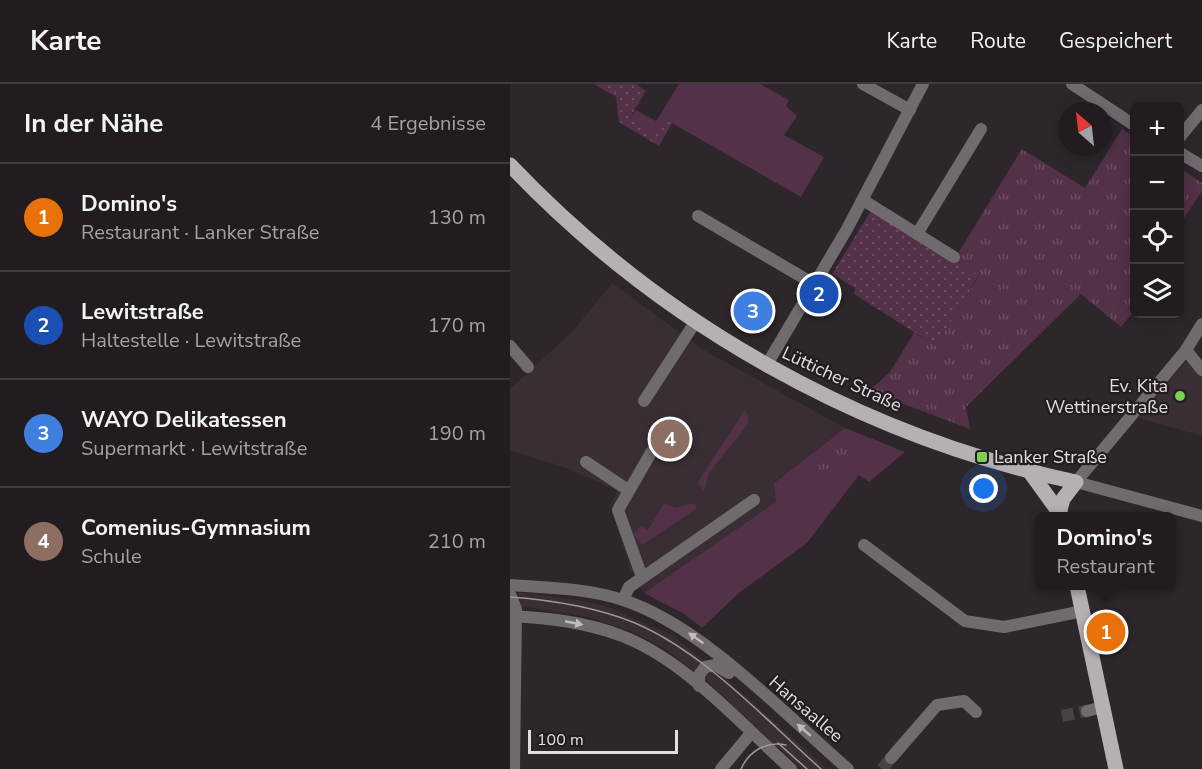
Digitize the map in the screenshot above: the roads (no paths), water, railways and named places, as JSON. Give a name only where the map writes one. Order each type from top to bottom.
[{"type":"main road","name":"Lütticher Straße","points":[[510,165],[549,204],[615,262],[696,321],[766,366],[887,422],[1030,472],[1076,482]]},
{"type":"main road","points":[[1030,472],[1033,480],[1060,512]]},
{"type":"main road","points":[[1061,512],[1063,500],[1076,482]]},
{"type":"main road","points":[[1078,590],[1116,769]]},
{"type":"street","points":[[862,84],[910,110]]},
{"type":"street","points":[[766,366],[863,200],[871,175],[881,155],[910,110],[923,84]]},
{"type":"street","points":[[1072,84],[1130,122]]},
{"type":"street","points":[[1184,131],[1202,110]]},
{"type":"street","points":[[917,234],[981,129]]},
{"type":"street","points":[[1184,156],[1202,166]]},
{"type":"street","points":[[863,200],[954,257]]},
{"type":"street","points":[[700,221],[752,254],[814,284]]},
{"type":"street","points":[[644,401],[696,321]]},
{"type":"street","points":[[1202,324],[1186,351],[1076,482],[1202,516]]},
{"type":"street","points":[[510,346],[528,367]]},
{"type":"street","points":[[1186,351],[1202,370]]},
{"type":"street","points":[[642,577],[618,510],[652,451]]},
{"type":"street","points":[[586,462],[628,490]]},
{"type":"street","points":[[623,600],[629,587],[642,577],[754,500]]},
{"type":"street","points":[[864,545],[965,621],[1004,627],[1083,611]]},
{"type":"street","name":"Hansaallee","points":[[510,585],[566,588],[623,600],[680,627],[741,675],[848,769]]},
{"type":"street","points":[[510,594],[513,616],[514,769]]},
{"type":"street","points":[[513,616],[567,621],[624,637],[651,651],[699,686],[791,769]]},
{"type":"street","name":"Hansaallee","points":[[699,686],[700,670],[710,665],[720,667],[731,676],[741,675]]},
{"type":"street","points":[[891,758],[937,705],[964,702],[976,712]]},
{"type":"street","points":[[1087,711],[1103,707]]},
{"type":"street","points":[[721,769],[751,733]]},
{"type":"tunnel","points":[[1062,716],[1087,711]]},
{"type":"tunnel","points":[[882,769],[891,758]]},
{"type":"tram line","points":[[510,597],[557,602],[620,617],[661,636],[686,651],[733,688],[821,769]]},
{"type":"tram line","points":[[778,743],[807,769]]},
{"type":"tram line","points":[[741,769],[753,752],[765,746],[786,745]]},
{"type":"place","name":"Lewitstraße","points":[[819,294]]},
{"type":"place","name":"WAYO Delikatessen","points":[[753,311]]},
{"type":"place","name":"Ev. Kita Wettinerstraße","points":[[1180,396]]},
{"type":"place","name":"Comenius-Gymnasium","points":[[670,439]]},
{"type":"place","name":"Lanker Straße","points":[[982,457]]},
{"type":"place","name":"Domino's","points":[[1106,632]]}]
